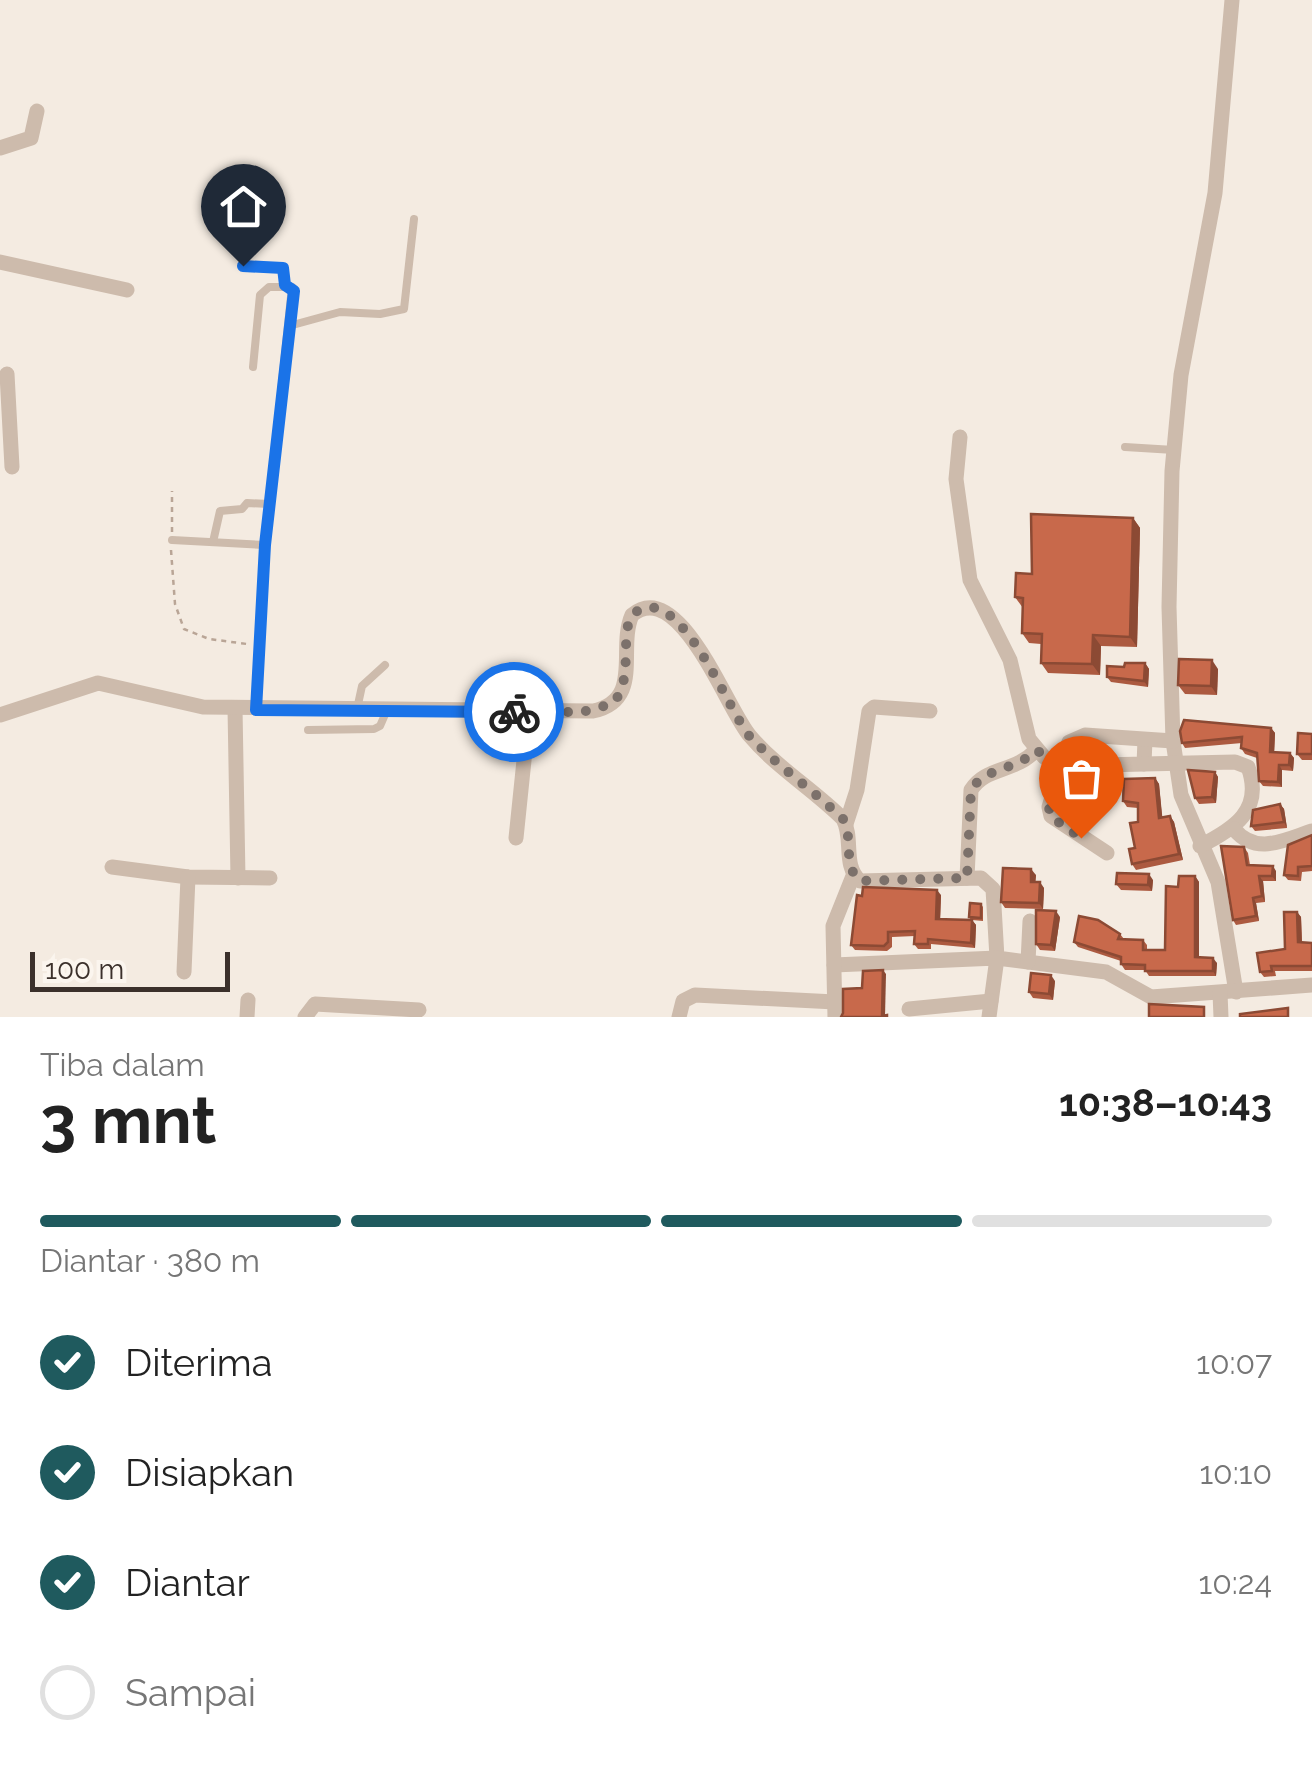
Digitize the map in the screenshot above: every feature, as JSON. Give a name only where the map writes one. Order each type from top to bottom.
[{"type":"street","points":[[1221,1017],[1228,992],[1218,882],[1181,795],[1172,741],[1169,607],[1180,376],[1215,194],[1232,0]]},
{"type":"street","points":[[0,148],[31,138],[37,112]]},
{"type":"street","points":[[0,262],[127,290]]},
{"type":"street","points":[[7,374],[4,410],[12,467]]},
{"type":"street","points":[[960,436],[956,480],[970,580],[1010,660],[1029,739],[1036,750],[1062,766],[1234,762],[1248,767],[1251,804],[1234,828],[1200,846]]},
{"type":"street","points":[[0,714],[89,684],[108,684],[180,705],[256,710],[593,712],[612,704],[626,682],[628,626],[632,615],[638,610],[656,610],[679,623],[696,643],[752,740],[846,824]]},
{"type":"street","points":[[679,1017],[679,1006],[695,995],[835,1010],[835,916],[853,876],[846,824],[857,790],[869,710],[874,706],[930,711]]},
{"type":"street","points":[[235,708],[238,878]]},
{"type":"street","points":[[516,838],[529,712]]},
{"type":"street","points":[[1107,853],[1050,816],[1049,807],[1069,742],[1076,737],[1172,741]]},
{"type":"street","points":[[1144,740],[1144,764]]},
{"type":"street","points":[[967,878],[971,790],[988,773],[1015,768],[1036,750]]},
{"type":"street","points":[[1234,828],[1248,842],[1268,845],[1312,831]]},
{"type":"street","points":[[112,867],[188,877],[270,878]]},
{"type":"street","points":[[853,876],[864,882],[967,878],[986,881],[992,888],[997,958],[990,1009],[909,1009]]},
{"type":"street","points":[[184,972],[188,877]]},
{"type":"street","points":[[1028,962],[1030,921]]},
{"type":"street","points":[[834,965],[997,958],[1106,972],[1151,997],[1312,985]]},
{"type":"street","points":[[305,1017],[315,1004],[419,1010]]},
{"type":"lane","points":[[290,326],[340,312],[380,314],[404,309],[414,219]]},
{"type":"lane","points":[[243,266],[283,268],[285,285]]},
{"type":"lane","points":[[253,367],[260,295],[269,286],[285,285],[294,291],[265,545],[256,710]]},
{"type":"lane","points":[[1124,448],[1174,450]]},
{"type":"lane","points":[[214,542],[220,511],[242,509],[247,502],[269,504]]},
{"type":"lane","points":[[172,540],[265,545]]},
{"type":"lane","points":[[357,709],[362,686],[385,665]]},
{"type":"lane","points":[[308,730],[374,729],[380,726],[387,710]]},
{"type":"path","points":[[172,492],[175,604],[186,632],[258,646]]},
{"type":"building","points":[[1031,514],[1133,518],[1130,637],[1093,635],[1092,664],[1041,663],[1042,634],[1022,633],[1023,598],[1015,597],[1016,573],[1032,574]]},
{"type":"building","points":[[1179,659],[1212,660],[1211,686],[1178,685]]},
{"type":"building","points":[[1125,663],[1145,663],[1144,681],[1107,677],[1107,666],[1124,667]]},
{"type":"building","points":[[1184,720],[1271,728],[1270,752],[1290,753],[1289,765],[1279,765],[1278,782],[1259,781],[1257,753],[1241,748],[1242,737],[1182,743],[1180,731]]},
{"type":"building","points":[[1298,733],[1312,734],[1312,754],[1297,754]]},
{"type":"building","points":[[1188,770],[1215,772],[1212,797],[1195,798]]},
{"type":"building","points":[[1155,778],[1159,818],[1170,816],[1179,854],[1132,864],[1129,849],[1135,848],[1130,823],[1138,822],[1138,803],[1123,801],[1124,779]]},
{"type":"building","points":[[1280,804],[1284,822],[1251,826],[1253,810]]},
{"type":"building","points":[[1312,835],[1312,866],[1298,867],[1298,876],[1284,875],[1288,845]]},
{"type":"building","points":[[1221,846],[1244,847],[1247,865],[1273,866],[1272,876],[1259,876],[1262,896],[1253,898],[1256,916],[1233,920]]},
{"type":"building","points":[[1003,868],[1031,869],[1031,882],[1040,882],[1039,903],[1001,902]]},
{"type":"building","points":[[1117,873],[1149,874],[1148,885],[1116,884]]},
{"type":"building","points":[[1179,876],[1195,876],[1195,957],[1213,958],[1213,971],[1145,971],[1145,965],[1121,964],[1121,957],[1074,942],[1079,916],[1098,920],[1120,934],[1118,939],[1143,940],[1143,950],[1165,950],[1166,886],[1178,887]]},
{"type":"building","points":[[863,887],[937,890],[936,919],[972,920],[971,943],[928,939],[928,944],[914,944],[915,931],[888,932],[884,946],[851,945],[857,895],[862,896]]},
{"type":"building","points":[[970,903],[981,904],[981,918],[969,917]]},
{"type":"building","points":[[1036,910],[1056,911],[1051,945],[1036,944]]},
{"type":"building","points":[[1284,912],[1297,912],[1298,942],[1312,943],[1312,966],[1271,966],[1272,971],[1260,972],[1257,953],[1285,949]]},
{"type":"building","points":[[883,970],[882,1016],[887,1017],[841,1017],[843,989],[862,988],[863,971]]},
{"type":"building","points":[[1031,973],[1051,975],[1049,994],[1029,992]]},
{"type":"building","points":[[1149,1004],[1204,1007],[1204,1017],[1149,1017]]},
{"type":"building","points":[[1288,1008],[1288,1017],[1240,1017],[1240,1014]]},
{"type":"way so far","points":[[514,712],[593,712],[612,704],[626,682],[628,626],[632,615],[647,608],[656,610],[679,623],[696,643],[752,740],[843,819],[849,830],[850,869],[860,881],[967,878],[971,790],[988,773],[1015,768],[1036,750],[1062,766],[1049,807],[1050,816],[1081,838]]},
{"type":"route","points":[[243,266],[283,268],[285,285],[294,289],[265,545],[256,710],[514,712]]}]
